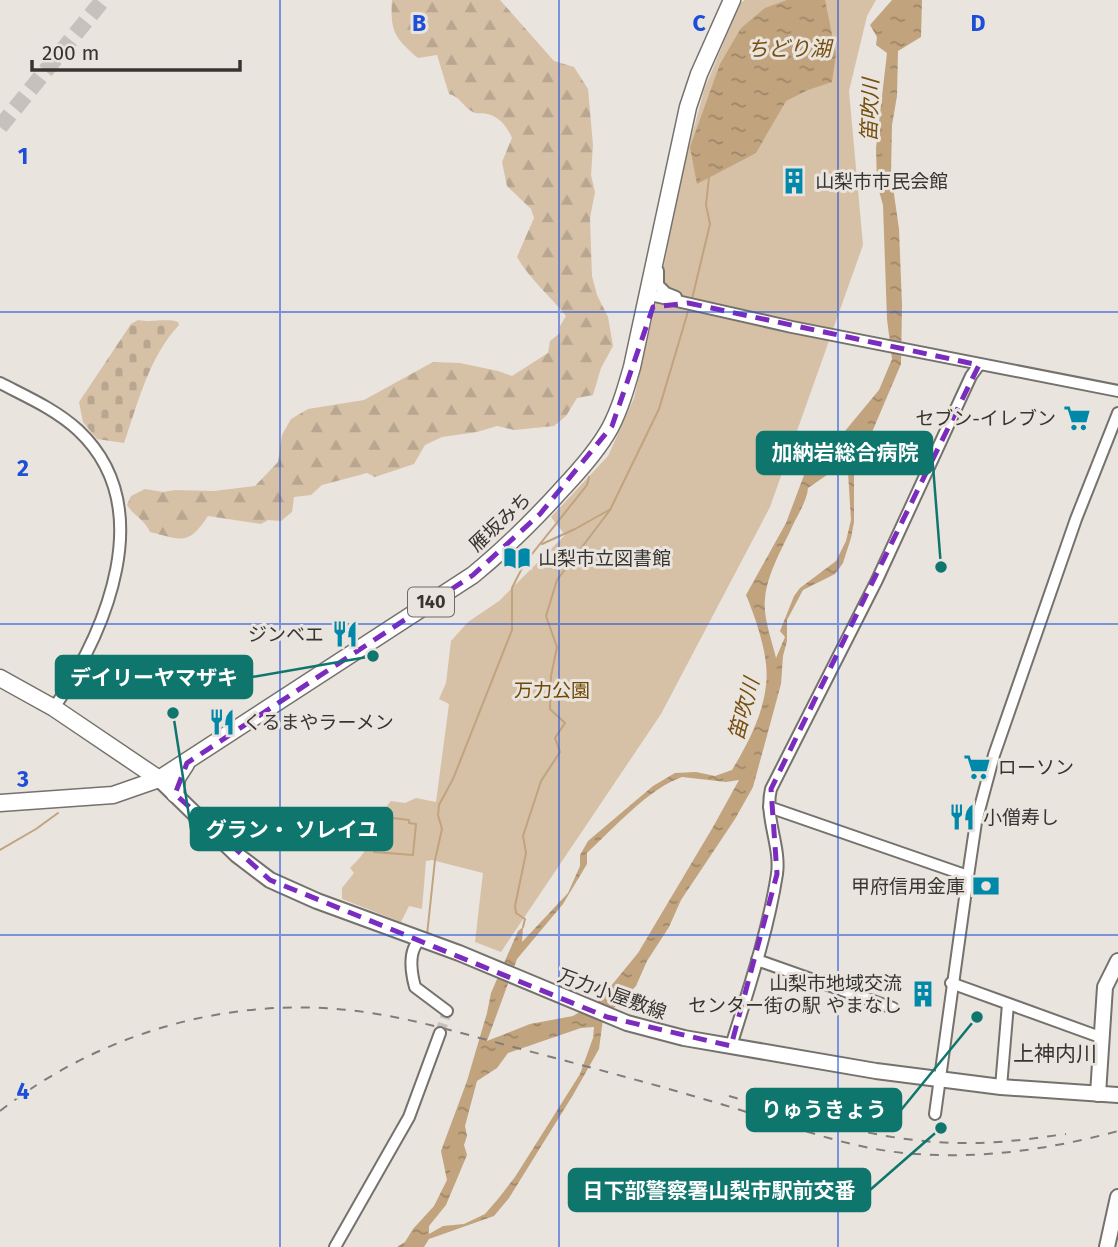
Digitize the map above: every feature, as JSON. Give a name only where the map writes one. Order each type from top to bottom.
[{"type":"highway","name":"雁坂みち","points":[[0,803],[113,795],[159,779],[473,575],[540,514],[605,437],[625,392],[688,107],[699,74],[733,0]]},
{"type":"highway","points":[[0,678],[54,708],[159,779]]},
{"type":"highway","points":[[113,795],[133,777],[134,761]]},
{"type":"highway","points":[[175,794],[177,778],[187,762]]},
{"type":"main road","name":"万力小屋敷線","points":[[159,779],[237,855],[270,880],[627,1023],[664,1034],[939,1079],[1000,1087],[1118,1095]]},
{"type":"main road","points":[[1098,1094],[1105,987],[1118,961]]},
{"type":"main road","points":[[1107,1247],[1118,1196]]},
{"type":"street","points":[[660,233],[658,285],[666,293],[690,304]]},
{"type":"street","points":[[646,295],[1118,391]]},
{"type":"street","points":[[633,359],[641,349],[649,311],[653,307],[666,303],[690,304]]},
{"type":"street","points":[[731,1046],[757,960],[777,874],[778,857],[769,807],[771,789],[872,591],[976,364]]},
{"type":"street","points":[[0,383],[56,412],[81,433],[110,478],[120,515],[121,542],[117,569],[85,660],[54,708]]},
{"type":"street","points":[[935,1114],[951,982],[976,822],[993,755],[1076,519],[1118,413]]},
{"type":"street","points":[[769,807],[968,876]]},
{"type":"street","points":[[421,939],[415,944],[412,956],[415,988],[447,1011]]},
{"type":"street","points":[[757,960],[893,1008]]},
{"type":"street","points":[[951,982],[1100,1037]]},
{"type":"street","points":[[1000,1087],[1008,1004]]},
{"type":"street","points":[[335,1247],[410,1117],[440,1033]]},
{"type":"highlighted area","points":[[688,303],[979,365],[771,789],[777,874],[731,1046],[607,1017],[270,880],[175,794],[187,763],[473,575],[540,514],[612,426],[653,307]]},
{"type":"green space","points":[[392,0],[500,0],[554,61],[574,67],[588,89],[593,145],[591,175],[595,192],[590,218],[592,276],[597,295],[608,317],[613,346],[601,368],[593,395],[577,398],[566,416],[554,426],[514,430],[497,426],[442,437],[425,445],[414,464],[375,477],[367,473],[322,485],[311,495],[294,497],[292,512],[281,521],[268,520],[261,524],[208,516],[195,532],[183,538],[150,532],[127,505],[131,496],[145,489],[163,492],[214,491],[255,486],[278,462],[282,435],[291,419],[308,409],[364,400],[433,362],[460,363],[512,376],[548,353],[550,341],[560,333],[560,326],[566,316],[517,257],[534,218],[531,209],[507,186],[502,162],[512,138],[510,134],[497,118],[471,111],[449,94],[437,55],[418,58],[404,45],[393,27]]},
{"type":"green space","name":"万力公園","points":[[745,0],[876,0],[867,16],[849,91],[863,245],[770,507],[661,714],[501,952],[475,942],[483,873],[432,860],[426,861],[422,909],[409,906],[401,922],[342,899],[342,888],[354,873],[350,868],[368,843],[367,823],[391,801],[405,803],[416,798],[436,802],[449,704],[439,699],[446,683],[451,641],[468,622],[499,601],[565,535],[551,517],[608,456],[634,398],[681,177],[704,90],[740,3]]},
{"type":"green space","points":[[138,320],[173,321],[179,325],[152,366],[124,443],[97,439],[83,422],[79,402],[131,324]]},
{"type":"water","name":"ちどり湖","points":[[787,0],[825,0],[836,54],[832,82],[786,101],[756,153],[697,184],[690,147],[720,64],[741,28],[765,8]]},
{"type":"water","points":[[892,0],[922,0],[921,37],[898,51],[897,96],[892,125],[891,173],[899,229],[902,305],[901,364],[861,458],[854,467],[854,522],[843,563],[835,574],[803,590],[787,620],[781,684],[753,787],[681,900],[636,986],[603,1019],[599,1049],[509,1198],[494,1216],[429,1239],[424,1247],[397,1247],[405,1242],[434,1206],[447,1180],[441,1151],[467,1081],[491,993],[518,931],[523,927],[522,942],[568,893],[580,866],[580,855],[588,841],[653,786],[675,773],[696,772],[715,776],[732,770],[758,718],[766,685],[766,663],[758,627],[746,595],[786,523],[812,454],[840,437],[879,390],[892,359],[887,319],[883,205],[877,184],[876,148],[887,53],[876,45],[877,37],[870,25]],"holes":[[[843,464],[848,472],[851,520],[846,541],[836,561],[800,588],[794,596],[780,631],[785,637],[776,658],[765,606],[766,590],[772,571],[804,503],[808,488]],[[682,777],[726,782],[739,780],[638,953],[598,1001],[573,1016],[530,1024],[487,1041],[517,959],[563,904],[587,864],[587,853],[632,810],[670,782]],[[594,1027],[593,1038],[580,1074],[515,1177],[485,1214],[464,1224],[443,1226],[429,1234],[429,1226],[446,1205],[467,1155],[464,1145],[467,1136],[465,1126],[477,1081],[497,1068],[508,1053],[581,1028]]]},
{"type":"waterway","points":[[692,299],[710,224],[706,205],[709,177]]},
{"type":"waterway","points":[[523,927],[525,919],[516,913],[515,906],[526,853],[523,836],[541,781],[560,752],[555,738],[565,723],[550,709],[551,676],[557,647],[546,616],[557,580],[610,510],[659,409],[689,308]]},
{"type":"waterway","points":[[427,935],[435,860],[442,829],[438,815],[439,805],[453,779],[512,630],[512,588],[524,564],[587,485],[589,477]]},
{"type":"waterway","points":[[542,544],[609,510]]},
{"type":"waterway","points":[[0,850],[58,813]]},
{"type":"waterway","points":[[384,817],[409,820],[409,823],[416,824],[413,855],[374,852],[376,821],[384,822],[384,817]]},
{"type":"tunnel","points":[[0,127],[103,0]]},
{"type":"tunnel","points":[[440,1033],[447,1011]]},
{"type":"railway","points":[[0,1111],[80,1060],[123,1041],[168,1026],[215,1015],[262,1009],[309,1008],[378,1014],[440,1027],[674,1090],[813,1134],[881,1150],[931,1155],[1012,1152],[1118,1131]]},
{"type":"railway","points":[[729,1096],[842,1127],[930,1142],[986,1143],[1066,1134]]},
{"type":"place","name":"山梨市市民会館","points":[[794,181]]},
{"type":"place","name":"セブン-イレブン","points":[[1077,418]]},
{"type":"place","name":"山梨市立図書館","points":[[517,558]]},
{"type":"place","name":"加納岩総合病院","points":[[941,567]]},
{"type":"place","name":"ジンベエ","points":[[345,634]]},
{"type":"place","name":"デイリーヤマザキ","points":[[373,656]]},
{"type":"place","name":"グラン・ ソレイユ","points":[[173,713]]},
{"type":"place","name":"くるまやラーメン","points":[[222,722]]},
{"type":"place","name":"ローソン","points":[[977,767]]},
{"type":"place","name":"小僧寿し","points":[[962,817]]},
{"type":"place","name":"甲府信用金庫","points":[[986,886]]},
{"type":"place","name":"山梨市地域交流 センター街の駅 やまなし","points":[[923,994]]},
{"type":"place","name":"りゅうきょう","points":[[977,1017]]},
{"type":"place","name":"日下部警察署山梨市駅前交番","points":[[941,1128]]},
{"type":"district","name":"上神内川","points":[[1055,1054]]},
{"type":"water label","name":"笛吹川","points":[[870,110]]},
{"type":"water label","name":"笛吹川","points":[[744,709]]}]
